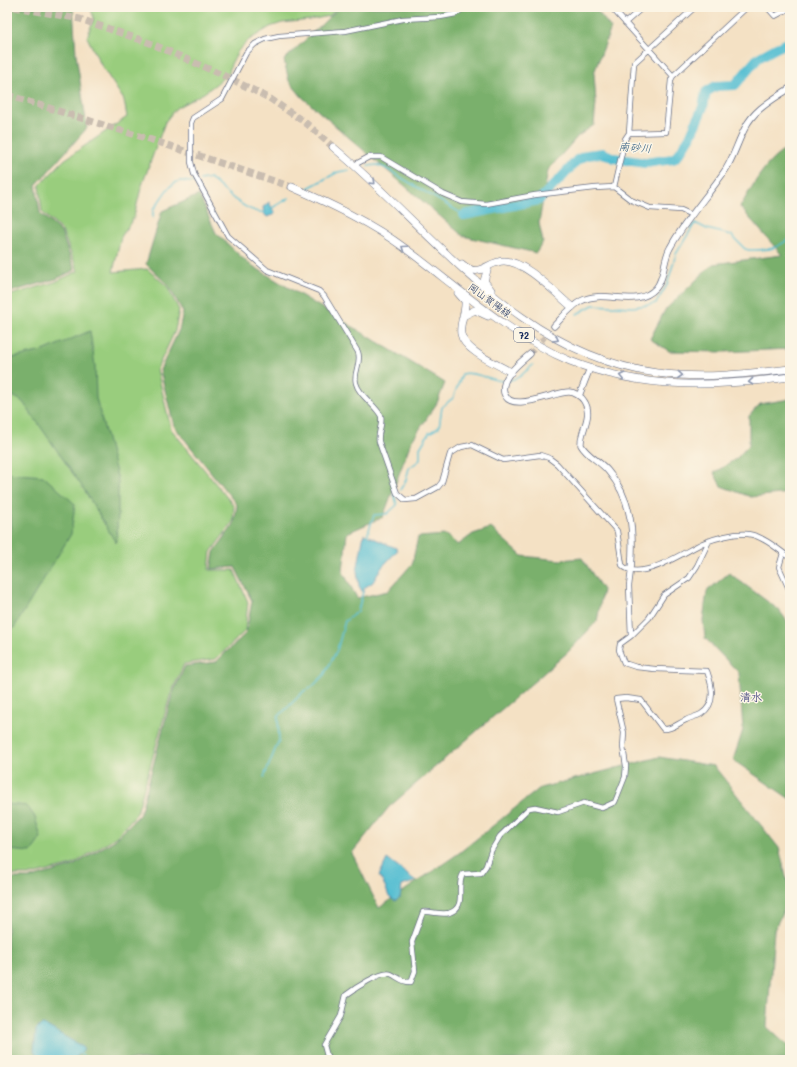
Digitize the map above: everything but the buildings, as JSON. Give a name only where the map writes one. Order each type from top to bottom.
[{"type":"main road","name":"岡山賀陽線","points":[[333,147],[354,165],[438,247],[488,292],[535,326],[574,349],[627,367],[657,373],[688,376],[717,376],[790,369]]},
{"type":"main road","name":"岡山賀陽線","points":[[292,187],[372,226],[517,331],[546,349],[590,368],[636,379],[687,385],[734,383],[790,377]]},
{"type":"main road","points":[[438,247],[472,270],[488,267],[499,262],[516,264],[526,269],[572,307]]},
{"type":"main road","points":[[416,257],[423,267],[461,296],[465,301],[464,315],[461,323],[461,334],[469,348],[511,372]]},
{"type":"main road","points":[[488,267],[484,281],[489,288],[535,326]]},
{"type":"main road","points":[[464,315],[470,311],[479,311],[497,323],[517,331]]},
{"type":"street","points":[[465,7],[456,14],[440,17],[403,19],[345,31],[279,36],[254,44],[239,64],[222,99],[193,118],[190,144],[191,162],[194,174],[232,241],[266,270],[314,288],[324,296],[358,352],[360,358],[355,376],[356,385],[381,416],[382,421],[378,438],[379,442],[397,494],[405,500],[416,499],[438,487],[442,482],[450,454],[461,447],[472,445],[504,460],[540,455],[557,464],[617,531],[622,565],[625,568],[640,571],[653,567],[709,541],[733,535],[748,534],[770,544],[790,558]]},
{"type":"street","points":[[611,7],[673,76]]},
{"type":"street","points":[[626,23],[643,7]]},
{"type":"street","points":[[614,187],[625,139],[629,133],[634,63],[695,7]]},
{"type":"street","points":[[629,133],[666,132],[671,80],[673,76],[747,7]]},
{"type":"street","points":[[766,7],[775,16],[790,8]]},
{"type":"street","points":[[554,326],[572,307],[581,301],[594,297],[613,296],[632,299],[649,294],[657,288],[669,250],[692,215],[727,168],[745,126],[754,114],[790,88]]},
{"type":"street","points":[[354,165],[369,156],[381,157],[443,194],[462,202],[486,204],[541,194],[614,187],[631,200],[650,208],[681,210],[692,215]]},
{"type":"street","points":[[530,354],[511,372],[505,382],[504,391],[506,397],[514,402],[522,402],[570,392],[583,399],[588,411],[588,418],[581,438],[581,445],[613,477],[627,508],[633,530],[629,586],[631,636]]},
{"type":"street","points":[[579,396],[590,368]]},
{"type":"street","points":[[328,1060],[324,1045],[341,1016],[346,994],[382,974],[390,973],[407,982],[411,982],[415,971],[412,942],[423,912],[441,914],[450,913],[457,908],[460,903],[460,879],[463,874],[480,874],[484,870],[491,852],[500,836],[526,810],[535,807],[558,812],[584,803],[602,808],[615,802],[624,778],[626,766],[623,747],[624,733],[616,699],[626,698],[641,700],[663,729],[674,727],[686,720],[700,715],[707,709],[711,700],[713,687],[711,678],[707,671],[655,669],[624,663],[618,650],[620,644],[631,636],[652,613],[664,594],[689,578],[697,566],[709,541]]},
{"type":"street","points":[[783,553],[779,567],[790,591]]},
{"type":"green space","points":[[7,7],[73,7],[76,54],[87,128],[36,185],[40,213],[61,232],[75,270],[56,279],[7,293]]},
{"type":"green space","points":[[90,7],[339,7],[329,16],[282,23],[270,27],[249,40],[238,51],[231,64],[229,73],[204,93],[176,108],[165,122],[141,188],[134,217],[121,237],[113,272],[147,269],[167,286],[179,310],[175,331],[157,369],[171,429],[234,506],[233,522],[211,552],[209,570],[234,570],[248,602],[245,631],[216,659],[184,664],[170,696],[137,813],[117,836],[72,865],[32,875],[7,875],[7,296],[55,282],[78,271],[62,231],[42,212],[39,186],[64,160],[127,117],[124,100],[101,65],[87,37],[94,18]]},
{"type":"green space","points":[[340,7],[594,7],[611,28],[594,73],[596,103],[594,125],[578,136],[548,170],[539,223],[543,242],[536,253],[463,236],[302,97],[289,81],[284,60]]},
{"type":"green space","points":[[790,147],[790,349],[723,352],[669,351],[650,339],[665,310],[713,264],[782,255],[740,207],[761,173],[781,152]]},
{"type":"green space","points":[[199,195],[216,233],[248,263],[445,383],[437,403],[411,442],[383,517],[347,533],[343,572],[357,598],[388,591],[412,564],[418,537],[446,535],[458,545],[473,534],[491,528],[522,556],[560,560],[582,558],[603,590],[597,621],[568,652],[389,807],[352,853],[379,908],[459,853],[540,788],[659,757],[714,766],[779,848],[790,897],[774,930],[767,1027],[790,1048],[790,1060],[73,1060],[84,1050],[41,1025],[36,1030],[34,1051],[42,1060],[7,1060],[7,878],[31,878],[73,866],[116,839],[140,814],[172,695],[185,666],[216,662],[246,633],[252,601],[235,567],[211,569],[214,552],[234,524],[237,505],[174,426],[160,370],[179,330],[183,312],[168,285],[146,264],[162,211]]},
{"type":"green space","points":[[90,331],[95,366],[96,398],[118,480],[116,543],[83,488],[22,401],[7,393],[7,359],[43,351]]},
{"type":"green space","points":[[790,399],[790,493],[751,497],[721,486],[714,473],[737,458],[749,445],[749,416],[760,404]]},
{"type":"green space","points":[[7,473],[43,476],[75,504],[71,534],[14,628],[7,628],[7,537],[11,533],[7,503]]},
{"type":"green space","points":[[729,573],[779,610],[790,625],[790,799],[733,760],[743,730],[739,673],[705,638],[703,620],[707,591]]},
{"type":"green space","points":[[7,804],[27,806],[35,817],[41,838],[31,852],[7,850]]},
{"type":"water","points":[[269,202],[275,214],[267,217],[264,214],[263,207]]},
{"type":"water","points":[[364,534],[396,548],[397,551],[382,567],[373,582],[364,588],[363,593],[359,586],[357,571]]},
{"type":"water","points":[[387,859],[416,881],[402,886],[400,898],[395,901],[389,897],[379,876]]},
{"type":"water","points":[[41,1025],[45,1025],[81,1046],[84,1050],[73,1060],[42,1060],[34,1051],[36,1030]]},
{"type":"waterway","name":"南砂川","points":[[464,215],[539,200],[577,160],[587,155],[603,153],[614,158],[645,163],[673,159],[678,155],[690,137],[703,107],[706,92],[716,86],[735,85],[758,58],[790,42]]},
{"type":"waterway","points":[[368,166],[377,165],[385,168],[464,215]]},
{"type":"waterway","points":[[308,188],[338,172],[349,170]]},
{"type":"waterway","points":[[200,180],[210,178],[228,194],[251,210],[265,212]]},
{"type":"waterway","points":[[153,218],[153,210],[172,185],[181,181],[194,182]]},
{"type":"waterway","points":[[272,208],[289,198]]},
{"type":"waterway","points":[[577,314],[593,305],[632,307],[656,303],[667,285],[676,254],[695,223],[707,229],[731,235],[745,249],[749,250],[761,250],[775,247],[790,238]]},
{"type":"waterway","points":[[508,381],[519,377],[533,365]]},
{"type":"waterway","points":[[400,490],[406,480],[409,468],[420,460],[420,448],[429,433],[439,427],[442,407],[453,398],[462,374],[471,373],[504,381]]},
{"type":"waterway","points":[[367,536],[374,515],[387,514],[397,505],[394,494]]},
{"type":"waterway","points":[[264,777],[279,740],[278,717],[304,691],[312,687],[324,675],[337,650],[345,621],[358,611],[363,591]]},
{"type":"waterway","points":[[80,1053],[87,1060]]},
{"type":"tunnel","points":[[14,7],[80,19],[150,43],[227,77],[269,98],[307,124],[333,147]]},
{"type":"tunnel","points":[[7,95],[152,140],[292,187]]},
{"type":"tunnel","points":[[530,354],[554,326]]},
{"type":"district","name":"清水","points":[[751,696]]}]
